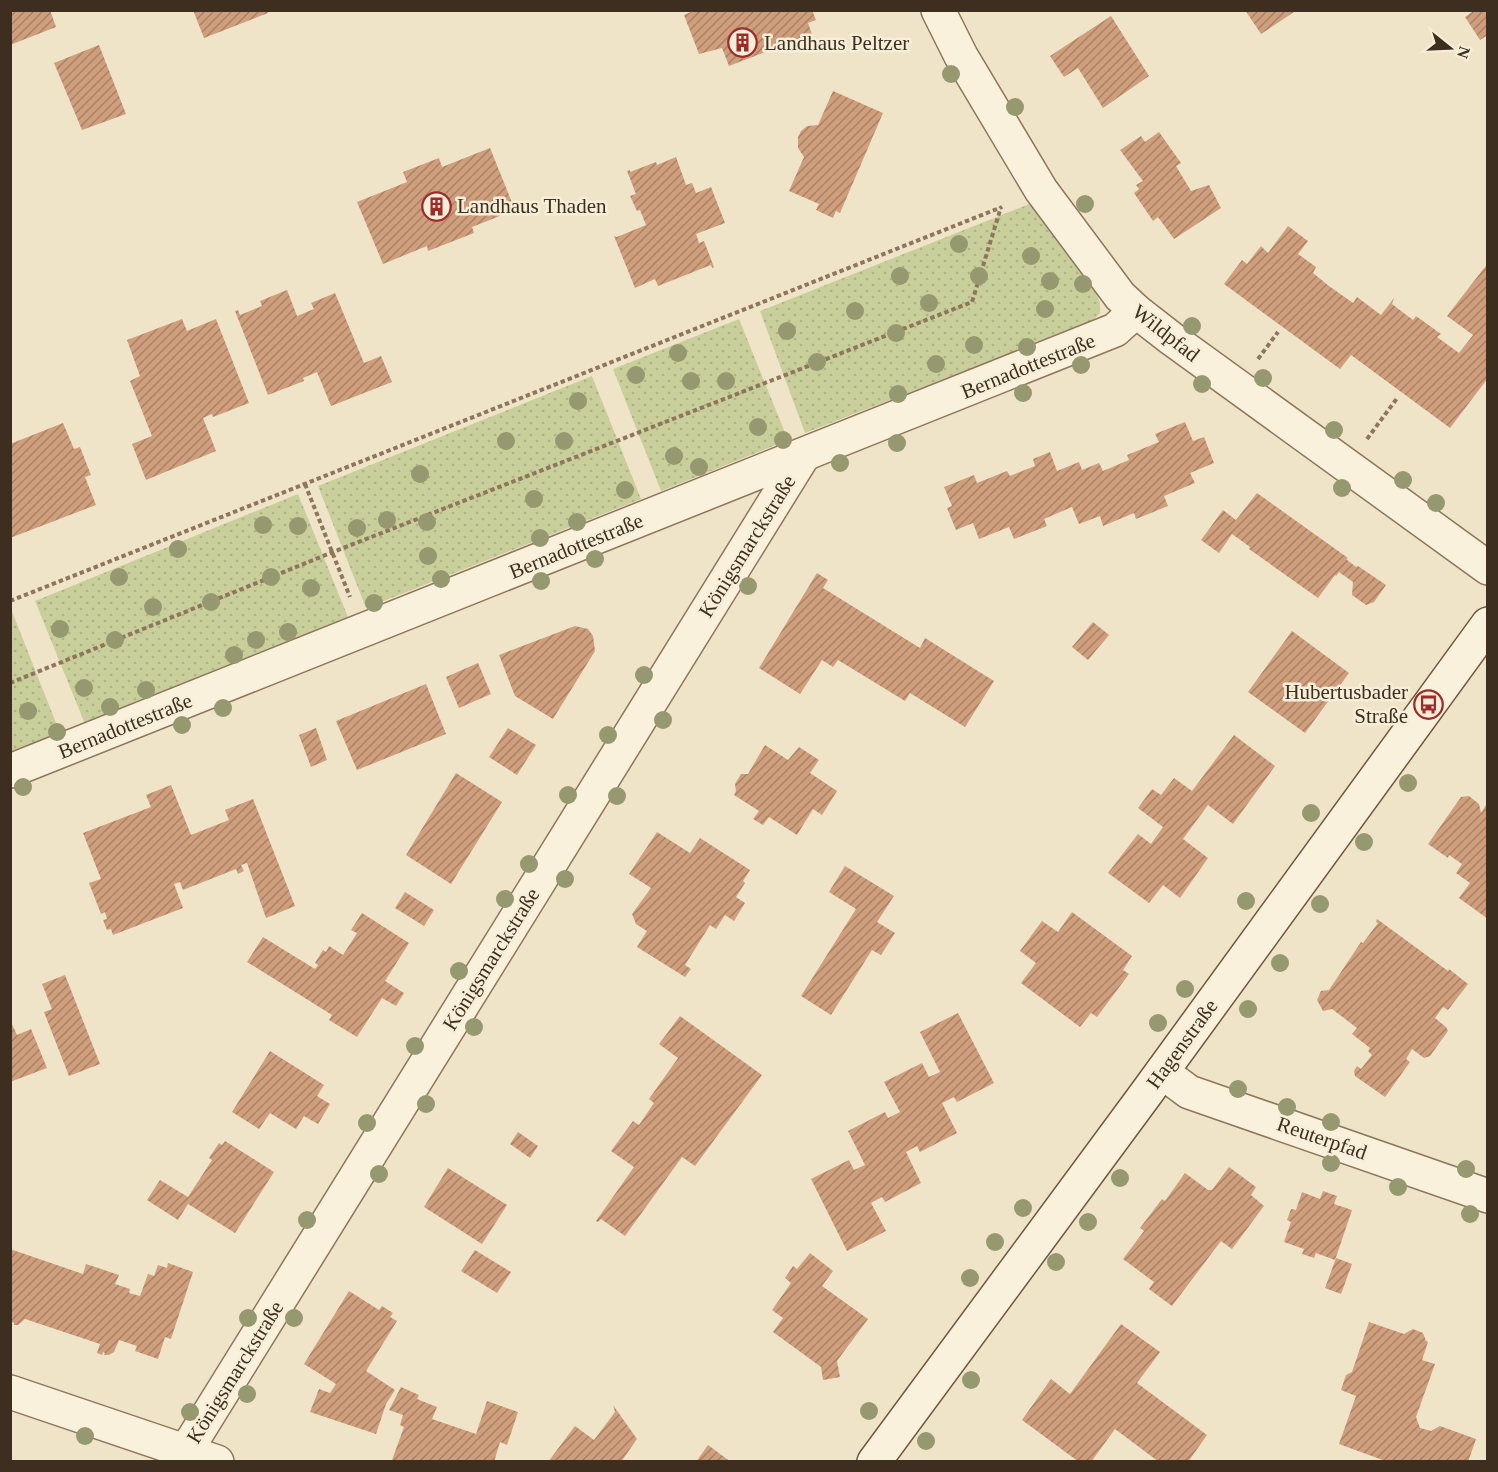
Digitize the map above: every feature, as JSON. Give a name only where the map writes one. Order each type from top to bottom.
[{"type":"street","name":"Wildpfad","points":[[938,10],[961,56],[1041,190],[1108,281],[1136,311],[1488,568]]},
{"type":"street","name":"Bernadottestraße","points":[[10,771],[1115,330],[1136,311]]},
{"type":"street","name":"Königsmarckstraße","points":[[183,1456],[803,456]]},
{"type":"street","name":"Hagenstraße","points":[[874,1461],[1162,1072],[1488,624]]},
{"type":"street","name":"Reuterpfad","points":[[1162,1072],[1189,1092],[1488,1196]]},
{"type":"street","points":[[10,1392],[183,1456],[217,1461]]},
{"type":"path","points":[[10,601],[1010,203]]},
{"type":"path","points":[[10,683],[333,552],[972,302],[1001,207]]},
{"type":"path","points":[[1256,362],[1278,332]]},
{"type":"path","points":[[1364,442],[1398,397]]},
{"type":"path","points":[[305,484],[364,631]]},
{"type":"green space","points":[[1032,203],[1096,292],[1100,303],[1100,313],[1092,321],[805,433],[760,311]]},
{"type":"green space","points":[[739,319],[788,440],[661,491],[613,369]]},
{"type":"green space","points":[[592,376],[641,499],[366,608],[318,486]]},
{"type":"green space","points":[[298,494],[348,617],[85,724],[35,601]]},
{"type":"green space","points":[[11,609],[60,733],[10,751]]},
{"type":"building","points":[[10,10],[50,10],[56,27],[10,45]]},
{"type":"building","points":[[193,10],[267,10],[268,13],[204,38]]},
{"type":"building","name":"Landhaus Peltzer","points":[[695,10],[812,10],[816,20],[808,23],[813,37],[809,35],[729,66],[722,48],[699,54],[684,15]]},
{"type":"building","points":[[1245,10],[1297,10],[1261,34]]},
{"type":"building","points":[[1475,10],[1488,10],[1488,35],[1480,40],[1465,17]]},
{"type":"building","points":[[1111,16],[1149,76],[1103,108],[1078,68],[1064,77],[1050,56]]},
{"type":"building","points":[[99,45],[126,114],[82,130],[54,63]]},
{"type":"building","points":[[833,91],[883,113],[840,213],[836,211],[833,218],[816,210],[819,204],[789,191],[804,157],[798,148],[798,137],[807,126],[818,125]]},
{"type":"building","points":[[1159,132],[1181,163],[1176,166],[1191,191],[1209,185],[1221,208],[1174,239],[1158,217],[1153,221],[1134,193],[1139,189],[1136,185],[1143,181],[1120,150],[1141,136],[1145,142]]},
{"type":"building","name":"Landhaus Thaden","points":[[490,148],[515,210],[472,227],[474,233],[428,251],[427,246],[383,264],[357,202],[407,182],[403,172],[439,158],[442,167]]},
{"type":"building","points":[[676,157],[686,185],[692,183],[696,193],[711,187],[725,223],[696,234],[699,243],[704,241],[714,267],[712,268],[711,265],[658,286],[655,279],[635,288],[614,236],[617,237],[646,225],[640,210],[637,211],[630,196],[636,194],[627,171],[630,170],[630,172],[656,162],[657,165]]},
{"type":"building","points":[[1288,226],[1308,241],[1298,254],[1316,267],[1313,273],[1329,286],[1353,303],[1357,297],[1381,315],[1394,298],[1392,304],[1413,320],[1416,316],[1441,334],[1437,337],[1459,353],[1473,335],[1447,316],[1488,263],[1488,378],[1450,428],[1351,355],[1340,369],[1224,284],[1242,260],[1247,264],[1261,246],[1268,253]]},
{"type":"building","points":[[287,290],[297,316],[314,309],[311,303],[335,293],[364,363],[381,356],[392,382],[331,406],[317,372],[303,378],[304,381],[268,395],[235,311],[238,310],[240,315],[262,306],[260,301]]},
{"type":"building","points":[[182,319],[187,331],[216,319],[249,403],[213,417],[212,414],[203,418],[216,451],[146,480],[132,444],[152,436],[130,381],[140,376],[127,340]]},
{"type":"building","points":[[1185,422],[1193,441],[1204,437],[1214,463],[1190,473],[1195,483],[1164,496],[1168,506],[1136,519],[1134,513],[1103,526],[1100,516],[1079,524],[1072,507],[1044,519],[1047,526],[1014,539],[1009,527],[979,539],[973,523],[956,530],[947,508],[952,506],[944,487],[974,475],[977,483],[1007,471],[1010,476],[1035,466],[1033,459],[1050,452],[1057,471],[1079,462],[1082,470],[1099,463],[1103,471],[1129,460],[1127,455],[1159,442],[1155,434]]},
{"type":"building","points":[[63,423],[74,449],[80,447],[91,475],[85,477],[96,505],[10,538],[10,444]]},
{"type":"building","points":[[1257,493],[1348,558],[1346,559],[1356,567],[1358,566],[1386,585],[1374,602],[1366,605],[1352,595],[1353,582],[1339,572],[1318,598],[1249,549],[1250,547],[1232,534],[1219,553],[1201,540],[1223,510],[1236,520]]},
{"type":"building","points":[[817,573],[828,580],[823,588],[920,648],[925,638],[994,681],[965,727],[910,693],[905,701],[838,660],[833,667],[822,660],[800,694],[759,668]]},
{"type":"building","points":[[1093,622],[1109,635],[1088,660],[1072,647]]},
{"type":"building","points":[[575,626],[588,629],[593,636],[595,651],[553,719],[515,696],[499,655]]},
{"type":"building","points":[[1292,631],[1349,673],[1305,733],[1248,692]]},
{"type":"building","points":[[478,663],[491,694],[459,708],[446,677]]},
{"type":"building","points":[[426,684],[446,734],[357,770],[336,721]]},
{"type":"building","points":[[316,728],[327,760],[311,767],[299,735]]},
{"type":"building","points":[[508,728],[536,745],[517,775],[489,757]]},
{"type":"building","points":[[1234,735],[1275,766],[1233,824],[1208,805],[1183,839],[1208,858],[1180,898],[1163,885],[1149,903],[1108,873],[1138,834],[1151,844],[1163,827],[1138,808],[1152,789],[1161,795],[1174,778],[1192,791]]},
{"type":"building","points":[[765,745],[788,760],[799,747],[819,760],[810,773],[837,791],[822,815],[813,809],[797,835],[769,817],[763,825],[753,819],[759,811],[734,795],[735,784],[741,774],[748,774]]},
{"type":"building","points":[[456,773],[502,802],[451,884],[406,855]]},
{"type":"building","points":[[171,785],[191,835],[229,820],[225,810],[253,799],[295,906],[266,918],[247,863],[241,865],[244,871],[238,874],[236,869],[183,890],[180,882],[174,884],[183,908],[113,935],[111,929],[107,930],[103,920],[107,919],[105,912],[101,914],[89,883],[101,879],[83,833],[151,807],[146,795]]},
{"type":"building","points":[[1469,796],[1479,804],[1481,813],[1486,805],[1488,806],[1488,919],[1459,898],[1470,883],[1456,873],[1462,864],[1449,855],[1448,858],[1428,844],[1461,797]]},
{"type":"building","points":[[657,832],[690,853],[700,838],[750,870],[736,897],[745,903],[734,921],[725,915],[716,929],[710,925],[685,965],[691,969],[685,977],[637,947],[647,931],[636,924],[632,914],[651,888],[629,874]]},
{"type":"building","points":[[845,866],[894,896],[877,922],[895,933],[881,955],[872,950],[831,1015],[801,996],[856,909],[829,892]]},
{"type":"building","points":[[405,892],[434,910],[424,926],[395,908]]},
{"type":"building","points":[[1072,912],[1132,956],[1123,970],[1129,974],[1097,1017],[1091,1013],[1080,1027],[1021,983],[1036,963],[1020,951],[1042,921],[1058,932]]},
{"type":"building","points":[[362,913],[409,943],[385,981],[404,993],[396,1006],[382,998],[357,1037],[329,1020],[332,1015],[247,962],[263,937],[315,969],[318,965],[315,963],[323,950],[326,952],[329,946],[343,955],[357,933],[351,930]]},
{"type":"building","points":[[1377,919],[1468,984],[1448,1010],[1443,1007],[1435,1018],[1448,1031],[1430,1056],[1424,1058],[1412,1049],[1406,1059],[1410,1062],[1385,1097],[1355,1076],[1354,1071],[1357,1066],[1361,1069],[1372,1055],[1368,1051],[1370,1048],[1352,1034],[1357,1028],[1332,1009],[1323,1011],[1317,1000],[1321,991],[1329,990],[1361,942],[1363,943],[1378,923]]},
{"type":"building","points":[[65,975],[100,1064],[69,1076],[44,1012],[52,1009],[42,984]]},
{"type":"building","points":[[958,1013],[994,1083],[957,1102],[954,1097],[942,1103],[957,1133],[920,1152],[917,1146],[906,1152],[921,1183],[885,1202],[882,1197],[871,1203],[886,1231],[847,1251],[811,1179],[849,1160],[854,1170],[865,1165],[848,1131],[885,1112],[888,1118],[900,1112],[884,1082],[922,1063],[929,1077],[940,1072],[920,1032]]},
{"type":"building","points":[[680,1016],[762,1075],[695,1166],[682,1157],[625,1236],[601,1219],[596,1221],[634,1167],[611,1151],[633,1121],[639,1125],[654,1103],[649,1099],[678,1058],[659,1044]]},
{"type":"building","points":[[10,1020],[17,1035],[31,1029],[47,1068],[10,1082]]},
{"type":"building","points":[[270,1051],[324,1085],[317,1096],[330,1104],[318,1124],[304,1116],[296,1129],[270,1113],[259,1129],[232,1112]]},
{"type":"building","points":[[518,1132],[538,1146],[530,1158],[510,1144]]},
{"type":"building","points":[[225,1141],[274,1172],[235,1233],[188,1204],[178,1220],[147,1200],[160,1180],[188,1197],[212,1160],[209,1158],[219,1143],[222,1145]]},
{"type":"building","points":[[1229,1167],[1256,1187],[1251,1195],[1264,1206],[1232,1249],[1221,1241],[1172,1306],[1149,1289],[1154,1282],[1123,1259],[1144,1231],[1140,1228],[1162,1199],[1165,1201],[1185,1173],[1208,1190],[1212,1190]]},
{"type":"building","points":[[448,1168],[507,1205],[482,1244],[424,1207]]},
{"type":"building","points":[[1323,1191],[1337,1196],[1334,1204],[1352,1210],[1335,1260],[1316,1253],[1314,1258],[1302,1254],[1304,1249],[1284,1242],[1291,1222],[1287,1220],[1291,1209],[1296,1210],[1302,1192],[1320,1199]]},
{"type":"building","points":[[10,1249],[83,1274],[86,1264],[119,1275],[115,1284],[130,1289],[129,1293],[140,1296],[148,1274],[154,1276],[158,1265],[167,1268],[168,1263],[193,1272],[171,1339],[165,1337],[158,1359],[135,1351],[137,1346],[119,1340],[114,1352],[104,1355],[103,1352],[102,1355],[97,1353],[100,1344],[25,1319],[18,1325],[14,1325],[10,1321]]},
{"type":"building","points":[[475,1250],[511,1272],[497,1293],[461,1271]]},
{"type":"building","points":[[810,1253],[833,1271],[822,1286],[868,1319],[837,1361],[840,1377],[823,1380],[821,1367],[773,1332],[783,1318],[772,1310],[791,1283],[785,1278],[793,1266],[797,1269]]},
{"type":"building","points":[[1336,1258],[1352,1264],[1341,1294],[1325,1288]]},
{"type":"building","points":[[349,1291],[379,1310],[382,1306],[393,1313],[390,1317],[397,1321],[366,1371],[395,1390],[386,1404],[376,1434],[310,1412],[319,1389],[330,1393],[336,1384],[304,1364]]},
{"type":"building","points":[[1369,1322],[1404,1334],[1413,1329],[1423,1333],[1428,1342],[1422,1360],[1435,1364],[1416,1417],[1420,1428],[1431,1431],[1440,1426],[1476,1439],[1468,1462],[1388,1462],[1339,1444],[1356,1396],[1341,1390],[1346,1375],[1352,1372]]},
{"type":"building","points":[[1121,1324],[1160,1352],[1137,1383],[1207,1435],[1188,1462],[1159,1462],[1115,1429],[1091,1462],[1079,1462],[1022,1420],[1051,1379],[1070,1394]]},
{"type":"building","points":[[401,1387],[419,1395],[417,1399],[437,1407],[432,1419],[476,1434],[487,1401],[518,1412],[507,1445],[500,1442],[494,1462],[392,1460],[404,1427],[400,1425],[403,1415],[389,1410]]},
{"type":"building","points":[[613,1405],[637,1439],[621,1462],[548,1462],[575,1426],[594,1440],[615,1412]]},
{"type":"building","points":[[708,1445],[731,1462],[696,1462]]},
{"type":"place","name":"Landhaus Peltzer","points":[[743,43]]},
{"type":"place","name":"Landhaus Thaden","points":[[436,206]]},
{"type":"place","name":"Hubertusbader Straße","points":[[1429,704]]}]
